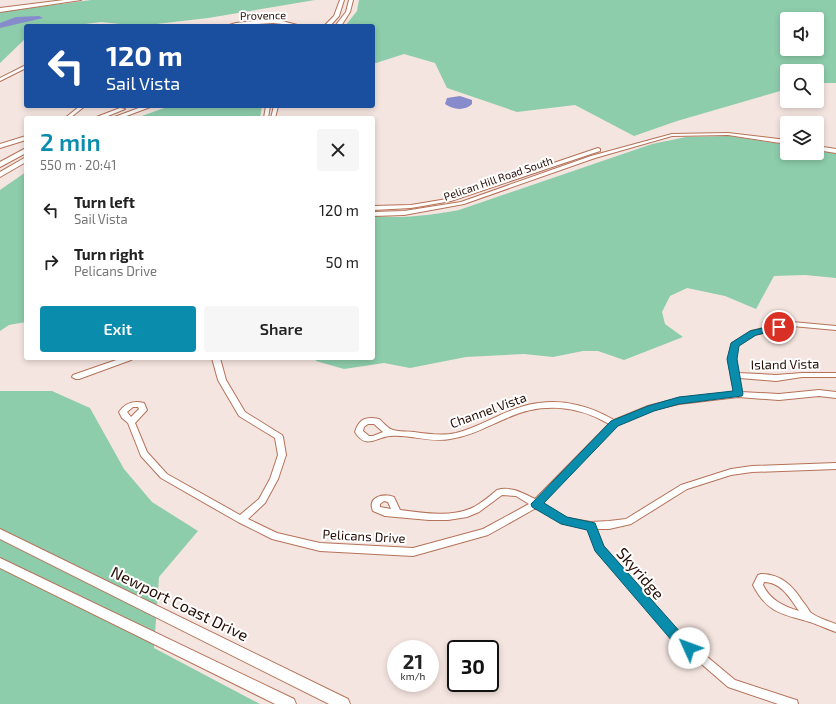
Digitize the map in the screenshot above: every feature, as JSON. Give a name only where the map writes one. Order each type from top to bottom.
[{"type":"highway","points":[[0,9],[54,0]]},
{"type":"highway","points":[[0,9],[78,0]]},
{"type":"main road","points":[[329,24],[336,16],[342,0]]},
{"type":"main road","points":[[339,24],[348,12],[351,0]]},
{"type":"main road","points":[[103,116],[125,108]]},
{"type":"main road","points":[[121,116],[144,108]]},
{"type":"main road","points":[[0,165],[24,151]]},
{"type":"main road","points":[[0,174],[24,159]]},
{"type":"main road","name":"Newport Coast Drive","points":[[0,534],[344,704]]},
{"type":"main road","points":[[0,563],[289,704]]},
{"type":"street","name":"Provence","points":[[247,24],[266,22],[292,24]]},
{"type":"street","points":[[0,80],[24,67]]},
{"type":"street","points":[[70,116],[80,108]]},
{"type":"street","name":"Pelican Hill Road South","points":[[375,208],[397,208],[427,205],[449,200],[555,164],[670,134],[720,129],[780,137]]},
{"type":"street","points":[[670,134],[728,134],[780,141]]},
{"type":"street","points":[[0,146],[24,139]]},
{"type":"street","name":"Pelican Hill Road South","points":[[375,214],[404,213],[436,209],[462,203],[624,145]]},
{"type":"street","points":[[824,145],[836,147]]},
{"type":"street","points":[[824,149],[836,151]]},
{"type":"street","points":[[738,394],[732,359],[734,345],[753,333],[792,324],[836,328]]},
{"type":"street","points":[[76,377],[123,360]]},
{"type":"street","points":[[217,360],[222,380],[231,398],[242,414],[279,437],[282,455],[274,479],[262,501],[241,520]]},
{"type":"street","name":"Island Vista","points":[[734,376],[776,378],[802,375],[836,375]]},
{"type":"street","name":"Pelicans Drive","points":[[131,422],[144,454],[164,476],[241,520],[275,536],[320,547],[413,552],[485,532],[536,504],[614,423],[651,408],[679,401],[738,394],[779,397],[819,393],[836,395]]},
{"type":"street","name":"Channel Vista","points":[[390,432],[422,438],[448,437],[462,434],[528,407],[554,404],[568,405],[592,411],[614,423]]},
{"type":"street","points":[[397,513],[423,518],[452,517],[477,510],[500,492],[517,494],[565,521],[591,526],[628,522],[684,486],[731,472],[812,466],[836,466]]},
{"type":"street","name":"Skyridge","points":[[591,526],[599,548],[678,638],[732,684],[793,704]]},
{"type":"street","points":[[808,617],[786,586],[768,577],[761,578],[758,585],[761,594],[767,601],[779,609],[796,616],[808,617],[836,628]]},
{"type":"green space","points":[[91,0],[315,0],[208,18],[156,24],[120,24],[101,22],[85,24],[24,24],[24,40],[0,63],[0,12]]},
{"type":"green space","points":[[359,0],[836,0],[836,83],[824,83],[824,64],[780,64],[780,91],[677,121],[634,136],[575,105],[517,112],[447,88],[435,63],[404,54],[375,63],[375,24],[347,24],[357,11]]},
{"type":"green space","points":[[164,108],[262,108],[260,116],[142,116]]},
{"type":"green space","points":[[730,136],[780,144],[780,160],[824,160],[824,151],[836,152],[836,278],[805,275],[774,276],[756,309],[725,296],[687,288],[670,296],[662,312],[665,324],[683,337],[624,360],[598,351],[583,351],[553,357],[524,354],[466,357],[410,368],[384,363],[344,369],[316,361],[375,360],[375,216],[416,216],[459,210],[652,144],[686,137]]},
{"type":"green space","points":[[24,173],[24,322],[9,325],[0,331],[0,190]]},
{"type":"green space","points":[[0,391],[52,391],[90,408],[124,469],[152,502],[198,531],[159,577],[154,648],[260,704],[0,704]]},
{"type":"water","points":[[39,16],[43,18],[0,28],[0,23],[16,17]]},
{"type":"water","points":[[460,96],[472,100],[472,104],[466,108],[459,109],[452,108],[445,104],[447,98]]},
{"type":"route","points":[[689,648],[678,638],[619,573],[599,548],[591,526],[565,521],[536,504],[614,423],[651,408],[679,401],[738,394],[732,359],[734,345],[753,333],[779,327]]}]
